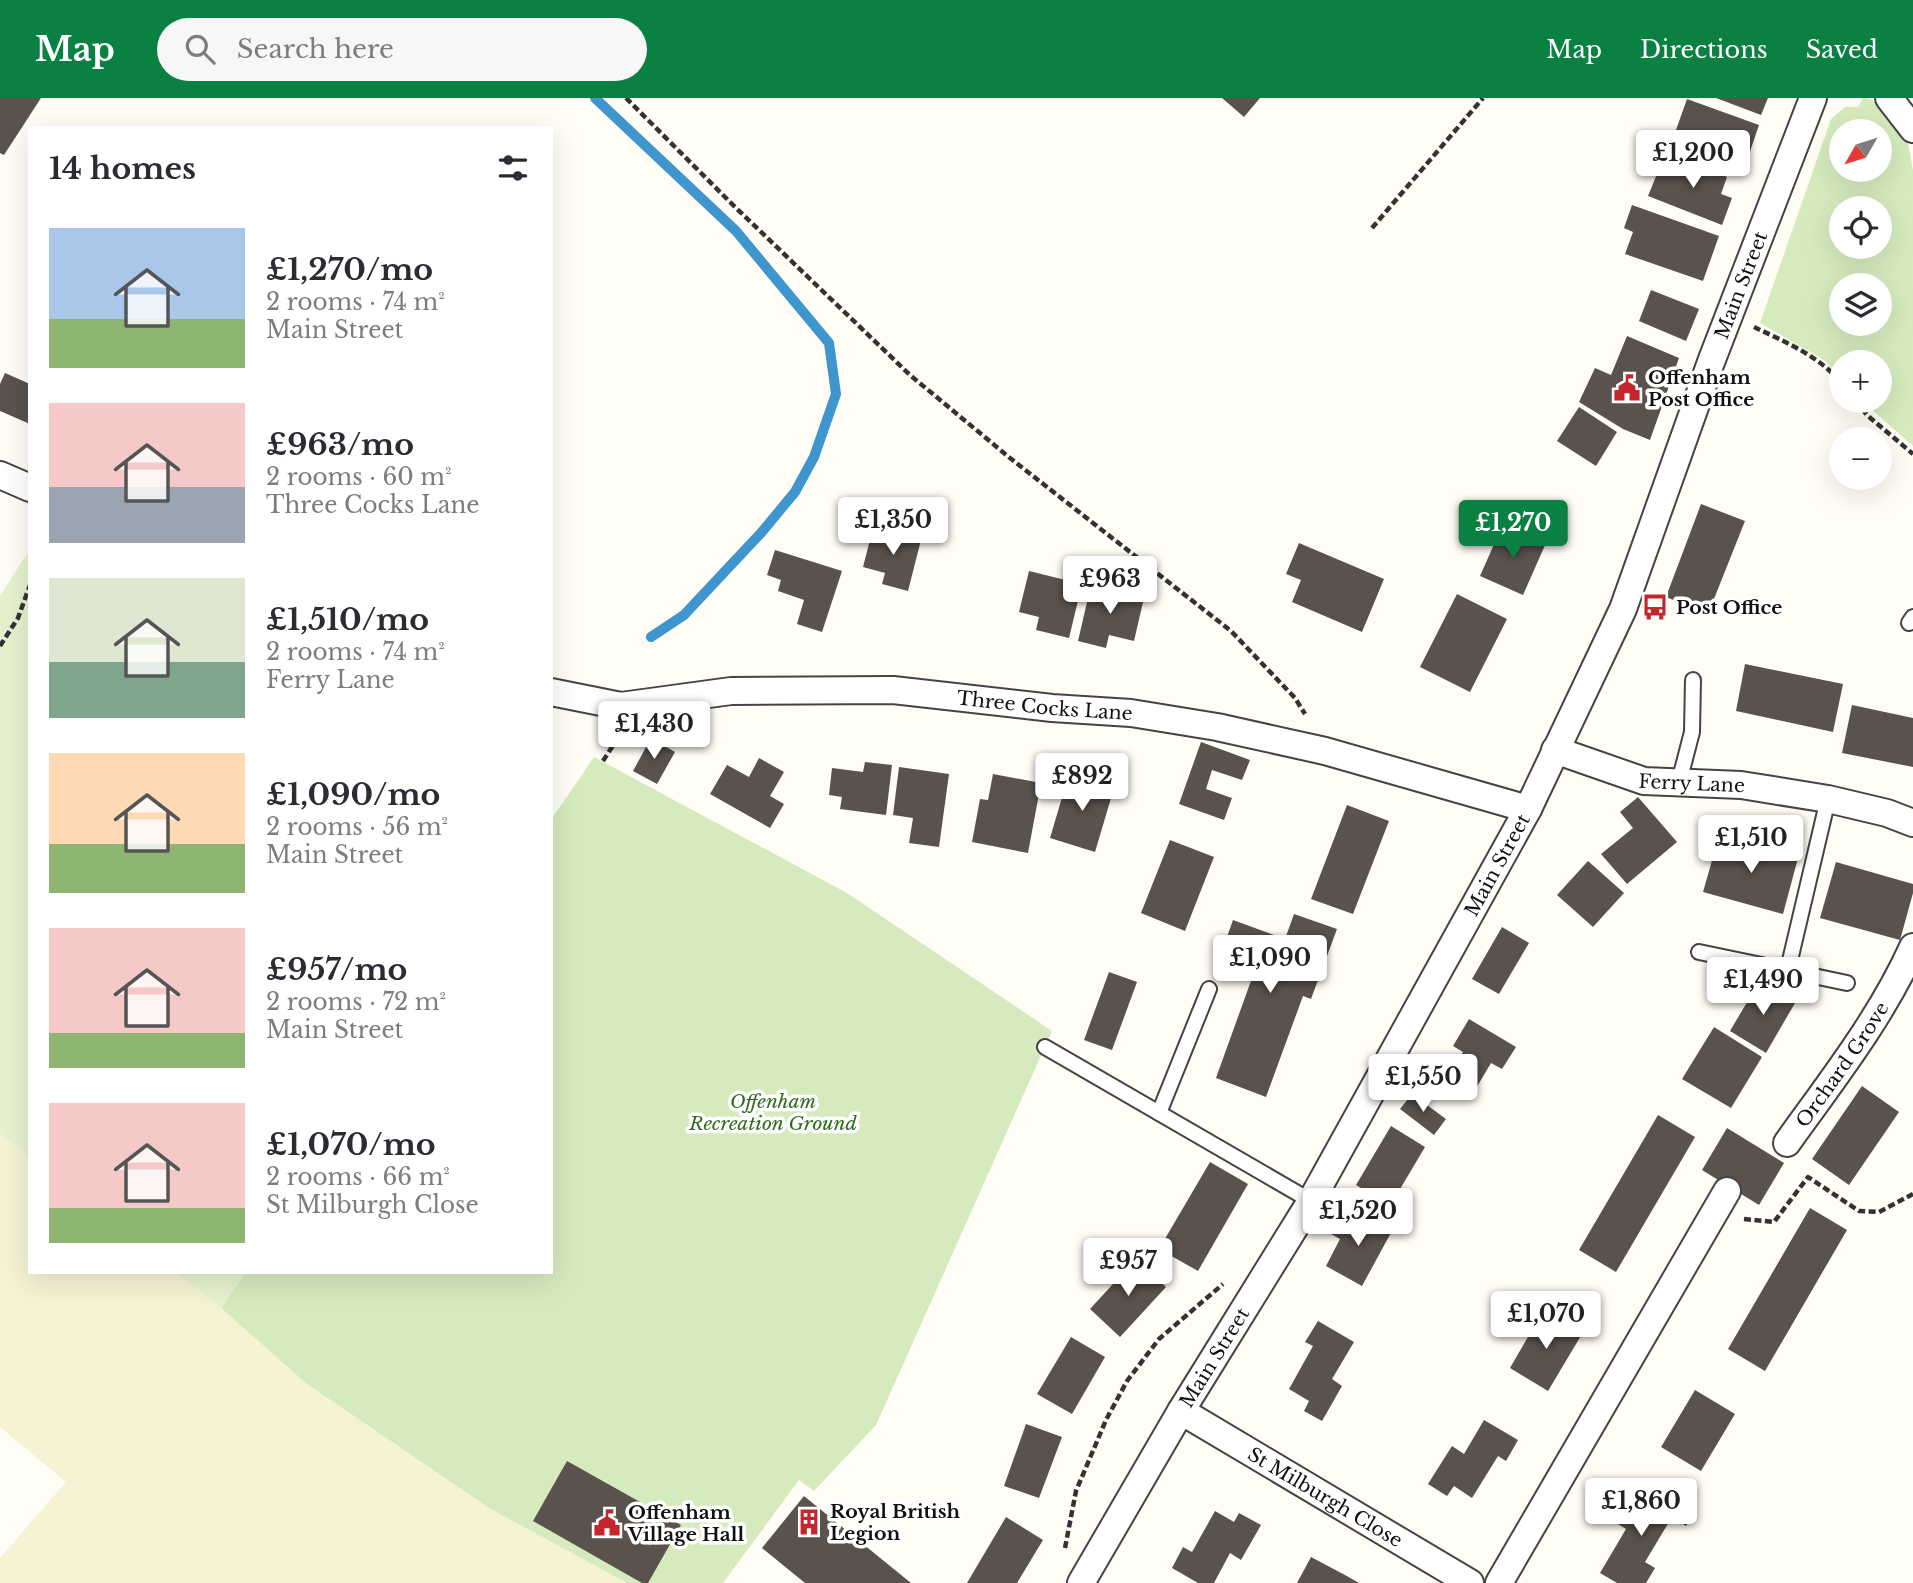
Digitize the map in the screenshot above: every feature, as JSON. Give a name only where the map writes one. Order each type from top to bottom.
[{"type":"street","name":"Main Street","points":[[1081,1583],[1181,1411],[1311,1201],[1528,809],[1623,609],[1730,315],[1813,98]]},
{"type":"street","points":[[1889,98],[1913,129]]},
{"type":"street","points":[[0,475],[28,487]]},
{"type":"street","name":"Three Cocks Lane","points":[[553,692],[621,706],[731,691],[893,690],[1052,708],[1131,713],[1217,727],[1325,751],[1528,809]]},
{"type":"street","name":"Ferry Lane","points":[[1555,750],[1644,781],[1741,785],[1828,799],[1887,813],[1913,823]]},
{"type":"street","name":"Orchard Grove","points":[[1787,1143],[1863,1037],[1899,978],[1913,947]]},
{"type":"street","points":[[1499,1583],[1727,1191]]},
{"type":"street","name":"St Milburgh Close","points":[[1181,1411],[1470,1583]]},
{"type":"lane","points":[[1679,782],[1692,732],[1693,680]]},
{"type":"lane","points":[[1788,969],[1828,799]]},
{"type":"lane","points":[[1699,952],[1847,983]]},
{"type":"lane","points":[[1159,1113],[1209,989]]},
{"type":"lane","points":[[1045,1047],[1311,1201]]},
{"type":"path","points":[[625,98],[910,375],[1010,458],[1231,631],[1296,698],[1325,751]]},
{"type":"path","points":[[1372,228],[1483,98]]},
{"type":"path","points":[[1730,315],[1790,345],[1829,372]]},
{"type":"path","points":[[1865,413],[1913,454]]},
{"type":"path","points":[[0,646],[18,618],[28,590]]},
{"type":"path","points":[[1712,1216],[1774,1222],[1808,1177],[1859,1211],[1879,1212],[1913,1194]]},
{"type":"path","points":[[1065,1550],[1076,1491],[1106,1420],[1127,1381],[1159,1339],[1225,1283]]},
{"type":"shaded area","points":[[0,1121],[28,1142],[28,1274],[182,1274],[307,1384],[489,1508],[627,1583],[0,1583],[0,1558],[66,1482],[0,1427]]},
{"type":"green space","points":[[1863,98],[1876,102],[1899,125],[1909,150],[1913,171],[1913,446],[1876,413],[1892,413],[1892,350],[1829,350],[1829,365],[1760,323],[1829,125],[1829,182],[1892,182],[1892,119],[1831,119],[1845,107],[1858,107]]},
{"type":"green space","points":[[28,552],[28,1155],[0,1133],[0,596]]},
{"type":"green space","name":"Offenham Recreation Ground","points":[[594,757],[847,893],[1052,1031],[876,1425],[814,1491],[799,1480],[723,1583],[627,1583],[489,1508],[307,1384],[221,1308],[245,1274],[553,1274],[553,817]]},
{"type":"green space","points":[[178,1274],[245,1274],[221,1308]]},
{"type":"building","points":[[0,98],[41,98],[4,155],[0,153]]},
{"type":"building","points":[[1222,98],[1260,98],[1244,117]]},
{"type":"building","points":[[1716,98],[1768,98],[1761,115]]},
{"type":"building","points":[[1687,99],[1759,125],[1744,169],[1671,144]]},
{"type":"building","points":[[1676,157],[1727,177],[1721,194],[1732,198],[1722,225],[1648,196],[1659,169],[1669,173]]},
{"type":"building","points":[[1632,205],[1719,236],[1703,281],[1625,254],[1633,232],[1624,228]]},
{"type":"building","points":[[1651,290],[1699,309],[1686,341],[1639,321]]},
{"type":"building","name":"Offenham Post Office","points":[[1627,336],[1679,358],[1650,440],[1623,429],[1579,402],[1595,368],[1611,375]]},
{"type":"building","points":[[5,373],[28,383],[28,423],[0,411],[0,384]]},
{"type":"building","points":[[1579,407],[1617,432],[1596,466],[1557,441]]},
{"type":"building","points":[[1701,504],[1745,521],[1708,614],[1666,597]]},
{"type":"building","points":[[1503,524],[1546,543],[1523,595],[1480,576]]},
{"type":"building","points":[[873,528],[921,540],[908,591],[882,584],[885,573],[863,567]]},
{"type":"building","points":[[1299,543],[1384,579],[1362,632],[1292,602],[1301,580],[1286,574]]},
{"type":"building","points":[[775,550],[842,571],[822,632],[797,624],[804,600],[778,591],[781,580],[767,575]]},
{"type":"building","points":[[1029,571],[1082,584],[1069,638],[1036,630],[1039,617],[1019,612]]},
{"type":"building","points":[[1091,585],[1144,598],[1134,641],[1109,635],[1106,648],[1078,641]]},
{"type":"building","points":[[1457,594],[1507,619],[1470,692],[1420,667]]},
{"type":"building","points":[[1745,664],[1843,684],[1833,732],[1736,711]]},
{"type":"building","points":[[1852,705],[1913,718],[1913,767],[1842,753]]},
{"type":"building","points":[[651,738],[675,752],[657,784],[633,771]]},
{"type":"building","points":[[1201,742],[1250,760],[1242,780],[1212,770],[1206,789],[1232,798],[1224,820],[1179,804]]},
{"type":"building","points":[[759,758],[784,772],[770,796],[784,804],[770,828],[710,794],[727,765],[749,777]]},
{"type":"building","points":[[865,762],[892,765],[886,815],[840,809],[842,797],[829,795],[832,768],[863,772]]},
{"type":"building","points":[[899,767],[949,774],[939,847],[909,843],[913,818],[893,815]]},
{"type":"building","points":[[993,774],[1041,783],[1028,853],[972,842],[980,799],[988,800]]},
{"type":"building","points":[[1069,774],[1114,788],[1095,852],[1050,838]]},
{"type":"building","points":[[1638,797],[1677,842],[1627,884],[1601,854],[1633,828],[1620,812]]},
{"type":"building","points":[[1347,805],[1389,821],[1353,914],[1311,899]]},
{"type":"building","points":[[1719,836],[1798,858],[1783,914],[1703,892]]},
{"type":"building","points":[[1170,840],[1214,857],[1185,931],[1141,913]]},
{"type":"building","points":[[1588,861],[1624,893],[1593,927],[1557,895]]},
{"type":"building","points":[[1836,862],[1913,884],[1900,940],[1820,918]]},
{"type":"building","points":[[1294,914],[1337,929],[1311,999],[1303,996],[1266,1097],[1216,1078],[1252,978],[1217,965],[1233,920],[1285,939]]},
{"type":"building","points":[[1502,927],[1529,943],[1499,994],[1472,979]]},
{"type":"building","points":[[1109,972],[1137,982],[1112,1050],[1084,1040]]},
{"type":"building","points":[[1759,982],[1795,1003],[1766,1053],[1730,1031]]},
{"type":"building","points":[[1469,1019],[1516,1047],[1502,1069],[1491,1063],[1475,1090],[1449,1075],[1463,1052],[1453,1046]]},
{"type":"building","points":[[1714,1027],[1762,1057],[1731,1108],[1682,1079]]},
{"type":"building","points":[[1862,1086],[1899,1112],[1849,1185],[1812,1159]]},
{"type":"building","points":[[1412,1094],[1446,1119],[1434,1135],[1400,1109]]},
{"type":"building","points":[[1658,1115],[1695,1137],[1616,1272],[1579,1250]]},
{"type":"building","points":[[1391,1126],[1425,1147],[1390,1206],[1356,1185]]},
{"type":"building","points":[[1727,1128],[1784,1163],[1759,1205],[1702,1170]]},
{"type":"building","points":[[1210,1162],[1248,1184],[1198,1271],[1159,1249]]},
{"type":"building","points":[[1810,1208],[1847,1230],[1765,1371],[1728,1349]]},
{"type":"building","points":[[1367,1215],[1393,1229],[1362,1286],[1326,1266],[1340,1239],[1331,1234],[1339,1217],[1360,1228]]},
{"type":"building","points":[[1136,1259],[1166,1287],[1120,1337],[1090,1309]]},
{"type":"building","points":[[1543,1311],[1582,1334],[1548,1391],[1510,1368]]},
{"type":"building","points":[[1318,1321],[1354,1342],[1332,1379],[1342,1386],[1322,1421],[1304,1411],[1309,1401],[1289,1389],[1313,1346],[1305,1342]]},
{"type":"building","points":[[1071,1337],[1105,1357],[1072,1414],[1037,1394]]},
{"type":"building","points":[[1695,1390],[1735,1414],[1701,1471],[1661,1447]]},
{"type":"building","points":[[1484,1420],[1518,1440],[1506,1461],[1498,1456],[1472,1498],[1454,1486],[1447,1496],[1428,1484],[1452,1446],[1464,1454]]},
{"type":"building","points":[[1026,1424],[1062,1437],[1039,1498],[1004,1486]]},
{"type":"building","name":"Offenham Village Hall","points":[[567,1461],[681,1525],[648,1583],[642,1583],[533,1521]]},
{"type":"building","points":[[1639,1490],[1663,1505],[1667,1500],[1693,1515],[1686,1526],[1672,1517],[1645,1562],[1655,1568],[1646,1583],[1617,1583],[1600,1573],[1626,1529],[1618,1524]]},
{"type":"building","name":"Royal British Legion","points":[[804,1496],[911,1583],[805,1583],[762,1548]]},
{"type":"building","points":[[1215,1511],[1234,1522],[1239,1513],[1261,1525],[1241,1560],[1230,1553],[1214,1583],[1198,1583],[1172,1568],[1183,1547],[1192,1552]]},
{"type":"building","points":[[1006,1517],[1043,1540],[1017,1583],[967,1583]]},
{"type":"building","points":[[1311,1557],[1345,1575],[1359,1583],[1297,1583]]},
{"type":"waterway","points":[[595,98],[736,231],[829,343],[836,394],[814,457],[795,492],[761,533],[684,615],[651,637]]},
{"type":"place","name":"Offenham Post Office","points":[[1627,388]]},
{"type":"place","name":"Post Office","points":[[1655,607]]},
{"type":"place","name":"Royal British Legion","points":[[809,1522]]},
{"type":"place","name":"Offenham Village Hall","points":[[607,1523]]}]
